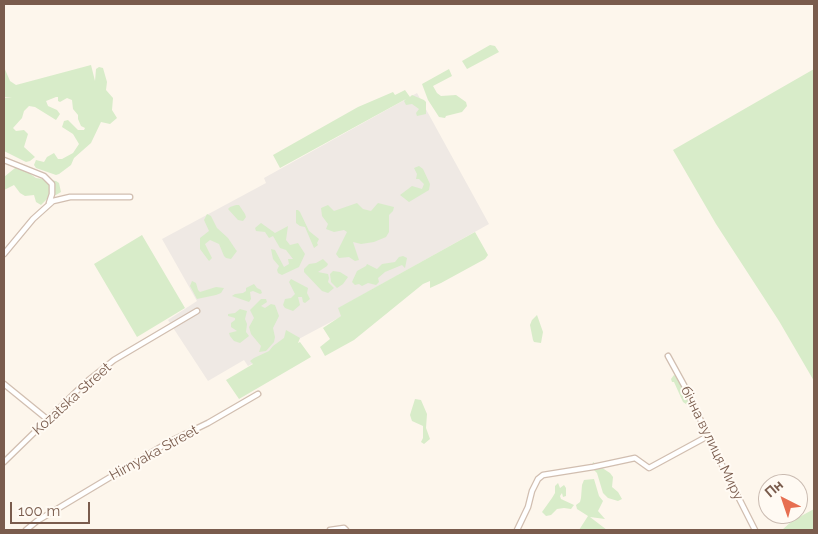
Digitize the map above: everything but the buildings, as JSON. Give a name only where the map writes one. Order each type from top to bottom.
[{"type":"street","points":[[4,160],[44,176],[52,184],[52,194],[48,205]]},
{"type":"street","points":[[4,252],[33,219],[53,201],[70,197],[130,196]]},
{"type":"street","name":"Kozatska Street","points":[[4,462],[85,383],[114,360],[197,311]]},
{"type":"street","name":"бічна вулиця Миру","points":[[668,356],[755,530]]},
{"type":"street","points":[[4,384],[47,419]]},
{"type":"street","name":"Hirnyaka Street","points":[[26,530],[37,521],[162,446],[208,423],[258,394]]},
{"type":"street","points":[[517,530],[528,506],[532,490],[538,479],[543,475],[635,458],[649,468],[708,436]]},
{"type":"street","points":[[330,530],[345,529]]},
{"type":"shaded area","points":[[417,93],[489,224],[339,308],[342,316],[248,366],[244,360],[208,381],[168,320],[197,301],[162,239],[266,183],[264,178]]},
{"type":"green space","points":[[490,45],[495,46],[499,52],[467,69],[462,61]]},
{"type":"green space","points":[[91,65],[95,81],[96,69],[99,67],[103,68],[107,82],[106,90],[113,98],[112,110],[117,118],[110,124],[101,122],[91,143],[74,158],[71,165],[56,175],[36,168],[34,165],[36,160],[44,162],[47,157],[54,153],[58,159],[62,159],[73,153],[79,144],[73,134],[62,127],[64,121],[68,120],[78,130],[84,130],[85,128],[81,126],[78,115],[73,109],[72,100],[67,98],[60,102],[58,97],[46,101],[48,106],[57,110],[60,114],[56,120],[35,107],[29,106],[13,128],[16,131],[24,130],[28,134],[24,147],[35,157],[26,162],[4,151],[4,98],[12,97],[4,97],[4,67],[10,81],[16,85]]},
{"type":"green space","points":[[449,69],[452,76],[433,86],[441,96],[456,95],[466,102],[467,106],[462,112],[446,116],[445,118],[439,117],[428,100],[422,84]]},
{"type":"green space","points":[[814,69],[814,381],[779,321],[716,224],[673,150]]},
{"type":"green space","points":[[405,90],[410,97],[412,95],[426,102],[426,114],[417,116],[416,113],[419,109],[412,104],[406,105],[404,101],[406,99],[280,168],[273,155],[358,107],[393,92],[395,95]]},
{"type":"green space","points":[[419,166],[423,169],[430,184],[429,190],[409,202],[400,195],[412,186],[422,189],[424,184],[419,179],[416,179],[417,174],[414,168]]},
{"type":"green space","points":[[15,168],[22,168],[36,178],[56,181],[59,183],[61,192],[50,196],[41,205],[36,202],[34,195],[25,196],[14,185],[4,190],[4,177]]},
{"type":"green space","points":[[357,203],[363,209],[371,211],[378,203],[394,207],[389,215],[389,232],[386,237],[374,242],[361,244],[353,242],[359,260],[355,261],[349,257],[339,258],[336,254],[347,232],[344,230],[334,232],[326,229],[328,224],[322,216],[321,208],[328,205],[334,211]]},
{"type":"green space","points":[[239,205],[245,214],[246,217],[243,221],[238,220],[228,209]]},
{"type":"green space","points":[[296,210],[300,212],[309,231],[319,239],[318,245],[314,248],[305,227],[296,223]]},
{"type":"green space","points":[[207,214],[211,216],[217,228],[228,238],[237,251],[231,259],[224,256],[219,244],[210,240],[205,244],[212,258],[209,261],[200,249],[200,238],[209,231],[204,220]]},
{"type":"green space","points":[[261,223],[275,233],[288,226],[286,240],[290,245],[298,243],[305,254],[299,267],[282,275],[278,273],[279,266],[273,259],[271,249],[275,250],[284,267],[289,264],[288,259],[293,259],[286,250],[280,248],[273,236],[269,238],[265,232],[256,231],[255,228]]},
{"type":"green space","points":[[475,232],[488,255],[485,259],[430,288],[430,281],[423,284],[354,340],[325,356],[320,347],[330,339],[323,328],[341,316],[338,308]]},
{"type":"green space","points":[[142,235],[185,308],[137,337],[94,264]]},
{"type":"green space","points":[[399,257],[407,258],[405,268],[402,265],[385,272],[378,278],[379,282],[376,285],[368,283],[362,286],[359,284],[355,285],[352,282],[357,271],[367,264],[377,269],[382,264],[395,262]]},
{"type":"green space","points":[[323,259],[328,264],[318,272],[328,274],[328,282],[334,288],[328,293],[322,291],[304,272],[304,269],[309,264]]},
{"type":"green space","points":[[333,271],[340,272],[348,277],[337,288],[331,282],[330,274]]},
{"type":"green space","points":[[291,279],[308,288],[307,293],[310,299],[305,303],[302,297],[298,297],[300,305],[293,311],[285,308],[283,305],[285,299],[291,298],[295,294],[289,282]]},
{"type":"green space","points":[[192,281],[196,283],[200,292],[216,287],[224,288],[221,293],[197,299],[190,286]]},
{"type":"green space","points":[[254,284],[262,293],[250,292],[251,299],[249,302],[232,296],[243,293],[246,291],[246,288]]},
{"type":"green space","points":[[261,299],[266,299],[267,302],[261,306],[265,308],[271,304],[275,305],[279,316],[273,328],[274,342],[266,351],[259,352],[261,346],[251,334],[249,327],[254,318],[250,310]]},
{"type":"green space","points":[[240,309],[247,311],[245,319],[247,324],[246,332],[249,336],[240,343],[234,341],[230,336],[229,333],[237,331],[231,327],[231,323],[235,318],[228,316],[228,314],[235,313]]},
{"type":"green space","points":[[537,315],[543,332],[541,343],[534,342],[530,325]]},
{"type":"green space","points":[[286,330],[300,338],[298,343],[300,342],[311,357],[239,399],[226,380],[253,364],[250,361],[254,358],[269,351],[284,338]]},
{"type":"green space","points":[[674,375],[678,377],[689,406],[683,402],[674,382],[672,382],[671,379]]},
{"type":"green space","points":[[415,399],[421,400],[427,414],[426,428],[430,439],[424,444],[421,442],[423,426],[412,421],[410,415]]},
{"type":"green space","points":[[593,462],[610,473],[613,477],[612,487],[622,499],[618,501],[608,498],[603,493],[597,473],[592,468]]},
{"type":"green space","points":[[594,479],[599,496],[603,501],[598,511],[605,519],[590,517],[607,530],[579,530],[588,516],[577,509],[576,505],[580,502],[584,480]]},
{"type":"green space","points":[[558,483],[560,488],[564,485],[566,488],[566,496],[563,497],[562,493],[561,499],[574,505],[571,509],[557,509],[551,515],[546,516],[542,512],[555,493],[555,486]]},
{"type":"green space","points":[[814,509],[814,530],[782,530],[789,524],[808,524],[808,512]]}]
